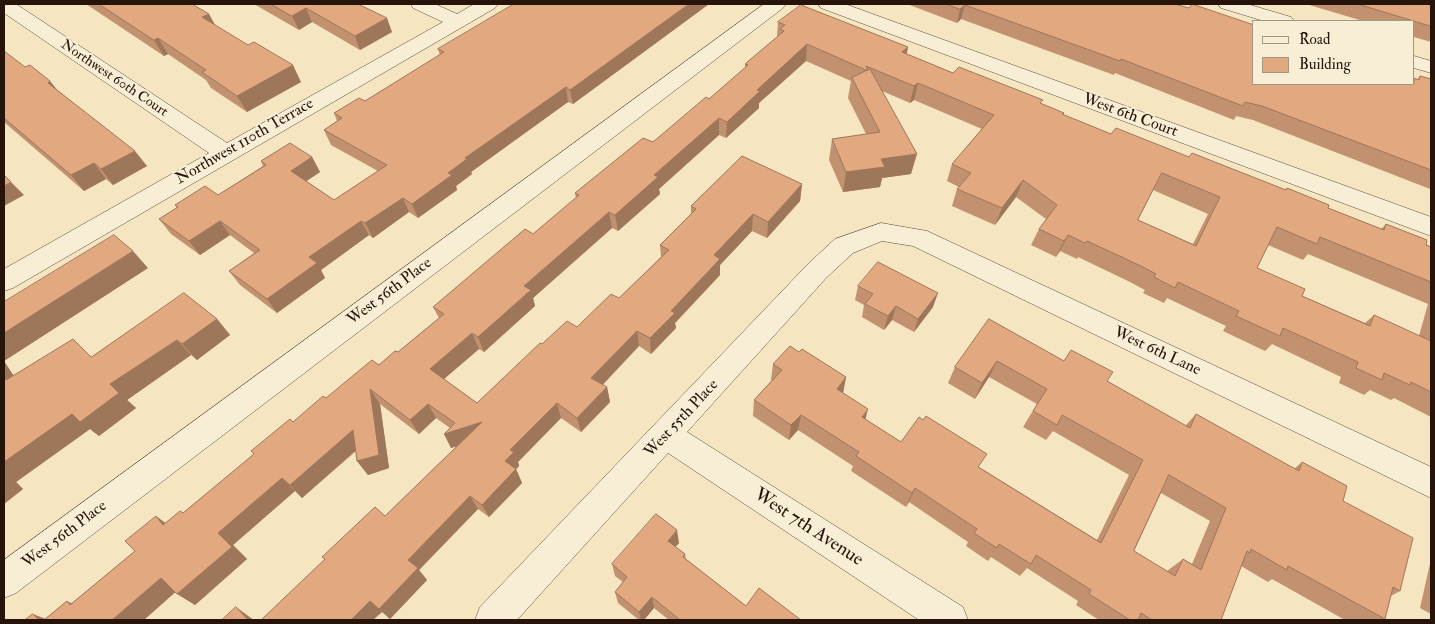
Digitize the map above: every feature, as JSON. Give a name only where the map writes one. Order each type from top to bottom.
[{"type":"street","name":"Northwest 60th Court","points":[[4,4],[225,153]]},
{"type":"street","points":[[420,4],[457,21]]},
{"type":"street","name":"Northwest 110th Terrace","points":[[4,281],[488,4]]},
{"type":"street","name":"West 56th Place","points":[[4,581],[776,4]]},
{"type":"street","name":"West 6th Court","points":[[828,4],[1431,227]]},
{"type":"street","points":[[1228,4],[1281,20]]},
{"type":"street","points":[[1415,62],[1431,67]]},
{"type":"street","name":"West 55th Place","points":[[493,620],[818,270],[844,246],[880,232]]},
{"type":"street","name":"West 6th Lane","points":[[880,232],[918,238],[1431,483]]},
{"type":"street","name":"West 7th Avenue","points":[[666,435],[950,620]]},
{"type":"building","points":[[99,4],[192,4],[209,14],[202,17],[248,45],[254,42],[293,65],[237,96],[202,72],[206,70],[158,38],[154,40]]},
{"type":"building","points":[[271,4],[358,4],[387,18],[355,36],[306,8],[292,16]]},
{"type":"building","points":[[514,4],[689,4],[570,90],[566,87],[465,158],[467,159],[448,173],[452,175],[412,204],[403,198],[365,223],[361,221],[309,257],[317,263],[267,299],[229,271],[260,250],[220,221],[189,241],[159,219],[178,207],[175,205],[205,186],[218,195],[266,165],[261,161],[290,143],[312,157],[291,171],[334,200],[387,165],[324,130],[342,118],[334,113],[359,98],[365,101],[444,52],[438,49]]},
{"type":"building","points":[[946,4],[1175,4],[1189,8],[1192,4],[1252,24],[1252,85],[1415,85],[1415,78],[1419,80],[1420,76],[1431,79],[1431,170],[1262,106],[1245,102],[1243,106],[1121,59],[1120,61],[965,5],[960,9]]},
{"type":"building","points":[[1358,4],[1431,4],[1431,26]]},
{"type":"building","points":[[801,5],[908,47],[902,52],[953,73],[959,67],[1043,100],[1040,103],[1111,134],[1116,128],[1189,157],[1192,153],[1286,190],[1287,188],[1329,205],[1328,208],[1384,230],[1386,224],[1427,240],[1426,245],[1431,247],[1431,282],[1320,237],[1317,244],[1277,227],[1257,268],[1305,289],[1302,296],[1370,326],[1374,315],[1431,341],[1431,392],[1411,382],[1410,385],[1384,373],[1382,380],[1356,368],[1358,362],[1283,328],[1280,336],[1236,316],[1239,311],[1178,282],[1175,288],[1154,277],[1156,274],[1087,241],[1085,243],[1068,235],[1064,241],[1039,229],[1057,205],[1023,180],[1002,208],[957,189],[971,173],[952,164],[994,115],[918,83],[914,86],[866,66],[868,71],[807,44],[757,90],[760,91],[727,122],[719,118],[654,175],[658,177],[615,215],[609,212],[524,286],[531,290],[478,337],[472,333],[430,369],[477,403],[540,343],[542,344],[567,321],[577,327],[611,294],[619,298],[669,250],[660,245],[696,209],[691,206],[742,156],[802,184],[768,222],[753,214],[714,255],[720,259],[671,311],[675,313],[650,338],[637,331],[591,378],[607,387],[577,418],[557,403],[510,450],[514,452],[505,461],[516,469],[482,505],[470,496],[408,560],[418,568],[379,609],[370,601],[351,620],[261,620],[325,559],[322,557],[375,507],[385,516],[482,422],[444,434],[455,423],[428,404],[410,420],[370,389],[379,455],[357,461],[353,430],[290,485],[282,478],[218,533],[232,547],[177,594],[161,578],[112,620],[44,620],[67,601],[70,605],[135,551],[125,541],[156,516],[163,525],[180,511],[183,513],[254,454],[251,451],[290,419],[293,422],[323,396],[326,398],[372,360],[379,365],[395,351],[398,352],[444,314],[433,307],[525,229],[533,234],[579,195],[575,193],[643,138],[653,142],[706,97],[709,99],[748,65],[745,64],[784,31],[780,29],[785,25],[778,22]],"holes":[[[1162,173],[1220,197],[1196,246],[1138,220]]]},
{"type":"building","points":[[4,51],[25,67],[30,65],[50,81],[48,83],[135,151],[101,169],[94,163],[71,175],[4,118]]},
{"type":"building","points":[[870,69],[917,154],[881,159],[885,167],[846,172],[832,139],[880,132],[852,78]]},
{"type":"building","points":[[4,175],[11,182],[4,186]]},
{"type":"building","points":[[114,235],[133,251],[4,333],[4,302]]},
{"type":"building","points":[[878,262],[938,293],[918,319],[896,306],[888,316],[865,304],[873,294],[858,286]]},
{"type":"building","points":[[184,293],[217,319],[182,344],[177,340],[110,384],[119,393],[80,422],[72,414],[4,462],[4,376],[6,380],[73,339],[91,357]]},
{"type":"building","points":[[989,319],[1064,361],[1071,350],[1113,372],[1107,381],[1190,428],[1196,414],[1299,471],[1302,462],[1347,486],[1343,501],[1413,538],[1400,591],[1393,587],[1385,619],[1288,566],[1287,570],[1251,549],[1250,553],[1247,551],[1221,620],[1152,620],[1141,613],[1138,620],[1130,620],[1089,594],[1091,590],[1036,555],[1031,564],[999,544],[997,548],[974,533],[977,529],[915,488],[912,493],[856,456],[859,452],[801,415],[791,425],[754,400],[782,370],[773,364],[790,346],[799,352],[802,349],[846,377],[837,389],[868,409],[862,417],[901,442],[919,417],[923,420],[926,416],[987,454],[978,467],[1101,543],[1143,460],[1062,415],[1057,425],[1033,411],[1047,389],[997,361],[982,383],[955,367]],"holes":[[[1169,475],[1226,508],[1201,570],[1183,559],[1175,576],[1134,551]]]},
{"type":"building","points":[[656,514],[677,530],[668,541],[685,554],[683,557],[746,606],[759,588],[801,620],[680,620],[652,597],[639,612],[615,592],[627,577],[612,564]]},
{"type":"building","points":[[236,607],[248,620],[222,620]]},
{"type":"building","points":[[33,614],[39,620],[25,620]]}]
